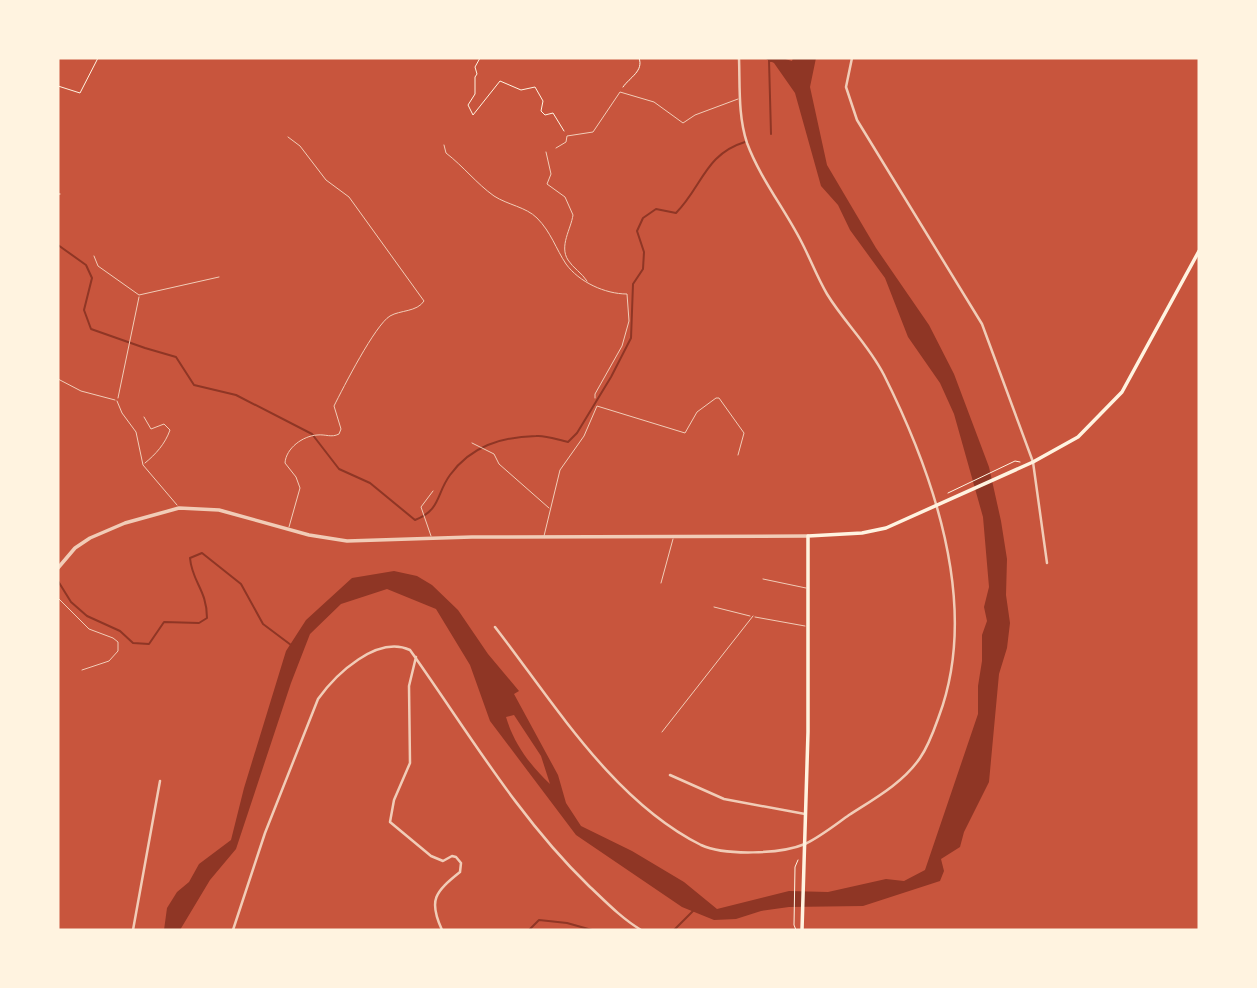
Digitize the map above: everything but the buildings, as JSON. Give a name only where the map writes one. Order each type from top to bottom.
[{"type":"main road","points":[[802,930],[808,536],[862,533],[886,528],[1033,462],[1078,437],[1122,392],[1199,251]]},
{"type":"street","points":[[495,627],[598,761],[671,828],[715,850],[767,852],[804,844],[881,795],[909,771],[922,755],[933,732],[951,676],[954,643],[953,593],[938,506],[908,427],[882,371],[827,294],[801,240],[759,169],[747,141],[740,99],[739,58]]},
{"type":"street","points":[[852,58],[846,87],[858,120],[982,324],[1033,462],[1047,563]]},
{"type":"street","points":[[58,568],[75,548],[90,538],[125,523],[179,508],[219,510],[288,529],[347,541],[808,536]]},
{"type":"street","points":[[233,930],[265,833],[318,699],[330,682],[376,650],[402,646],[416,657],[524,814],[574,871],[618,914],[641,930]]},
{"type":"street","points":[[416,657],[410,686],[410,763],[394,800],[390,822],[431,856],[443,861],[452,856],[461,863],[460,872],[444,884],[434,902],[433,912],[442,930]]},
{"type":"street","points":[[670,775],[724,799],[805,814]]},
{"type":"street","points":[[133,930],[160,781]]},
{"type":"lane","points":[[556,148],[566,142],[567,135],[593,132],[620,92],[654,102],[683,123],[695,115],[740,99]]},
{"type":"lane","points":[[288,137],[300,146],[326,180],[349,197],[424,301],[420,306],[390,316],[383,322],[334,406],[340,434],[333,437],[317,435],[306,439],[286,454],[285,463],[296,477],[300,488],[288,529]]},
{"type":"lane","points":[[444,145],[446,152],[495,197],[517,205],[536,217],[553,239],[567,266],[588,283],[614,294],[627,294],[629,321],[622,346],[594,394],[595,398]]},
{"type":"lane","points":[[546,152],[551,174],[547,184],[565,197],[573,215],[566,236],[566,255],[588,283]]},
{"type":"lane","points":[[94,256],[98,266],[139,295],[219,277]]},
{"type":"lane","points":[[139,295],[117,401],[135,432],[143,465],[179,508]]},
{"type":"lane","points":[[58,379],[81,391],[117,401]]},
{"type":"lane","points":[[544,537],[560,470],[584,436],[597,406],[685,433],[697,412],[719,398],[744,433],[738,455]]},
{"type":"lane","points":[[143,465],[155,455],[170,430],[164,424],[151,429],[144,417]]},
{"type":"lane","points":[[472,443],[494,454],[499,464],[551,509]]},
{"type":"lane","points":[[432,538],[421,507],[433,491]]},
{"type":"lane","points":[[661,583],[674,537]]},
{"type":"lane","points":[[763,579],[808,589]]},
{"type":"lane","points":[[58,597],[89,629],[118,642],[118,650],[109,661],[82,670]]},
{"type":"lane","points":[[714,607],[808,626]]},
{"type":"lane","points":[[662,732],[753,616]]},
{"type":"path","points":[[58,86],[80,93],[98,58]]},
{"type":"path","points":[[480,58],[475,67],[475,94],[468,105],[473,115],[500,81],[521,90],[535,87],[543,101],[541,111],[545,115],[553,113],[567,135]]},
{"type":"path","points":[[620,92],[638,71],[641,63],[639,58]]},
{"type":"path","points":[[938,506],[951,491],[1016,461],[1033,462]]},
{"type":"path","points":[[796,930],[795,867],[800,856]]},
{"type":"shaded area","points":[[764,58],[792,61],[793,58],[816,58],[810,87],[827,165],[876,248],[929,325],[954,374],[989,467],[1001,521],[1007,559],[1006,595],[1010,623],[1007,648],[999,674],[989,782],[964,832],[960,847],[941,859],[944,871],[940,881],[863,906],[789,907],[761,911],[736,919],[714,920],[682,907],[576,835],[490,721],[470,665],[436,609],[387,589],[341,604],[310,634],[236,849],[210,880],[180,930],[164,930],[167,908],[177,892],[189,882],[199,864],[231,840],[286,651],[306,620],[352,578],[394,571],[417,576],[432,585],[458,610],[488,654],[519,691],[514,694],[558,775],[566,803],[581,826],[632,851],[684,882],[717,909],[789,891],[828,892],[886,879],[904,881],[925,870],[978,714],[982,635],[987,621],[984,607],[989,587],[983,517],[954,414],[940,383],[908,337],[885,278],[850,230],[838,205],[821,186],[795,93],[774,63]],"holes":[[[514,715],[541,756],[550,784],[524,754],[506,717]]]},
{"type":"waterway","points":[[771,61],[769,60],[771,134]]},
{"type":"waterway","points":[[58,245],[86,265],[92,278],[84,310],[91,329],[176,357],[194,385],[236,395],[312,434],[339,469],[370,483],[415,520],[434,506],[450,475],[477,450],[511,438],[544,436],[568,442],[577,433],[631,338],[633,284],[643,269],[644,252],[637,231],[643,218],[656,209],[676,213],[712,163],[721,154],[745,142]]},
{"type":"waterway","points":[[58,581],[71,602],[87,616],[120,631],[133,643],[149,644],[164,622],[199,623],[207,618],[205,600],[190,558],[202,553],[241,584],[263,624],[291,645]]},
{"type":"waterway","points":[[674,930],[693,911]]},
{"type":"waterway","points":[[529,930],[539,920],[567,923],[592,930]]}]
